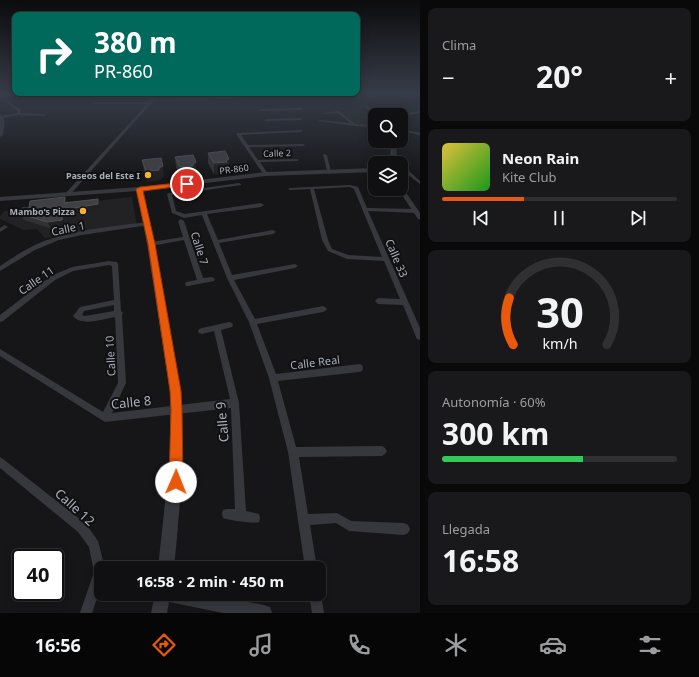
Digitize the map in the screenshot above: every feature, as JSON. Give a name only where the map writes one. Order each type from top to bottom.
[{"type":"street","points":[[67,195],[131,122]]},
{"type":"street","points":[[267,122],[271,132]]},
{"type":"street","points":[[326,122],[368,125]]},
{"type":"street","points":[[266,174],[238,134],[300,131]]},
{"type":"street","points":[[408,131],[420,134]]},
{"type":"street","points":[[246,146],[303,145]]},
{"type":"street","points":[[325,155],[329,171]]},
{"type":"street","name":"Calle 2","points":[[257,162],[297,160]]},
{"type":"street","name":"PR-860","points":[[0,199],[140,189],[266,174],[368,170]]},
{"type":"street","points":[[408,173],[420,183]]},
{"type":"street","points":[[239,184],[169,194],[174,212],[184,216],[261,205]]},
{"type":"street","name":"Calle 33","points":[[312,189],[344,186],[356,188],[420,336]]},
{"type":"street","points":[[140,189],[151,244],[177,410],[176,482],[167,561]]},
{"type":"street","points":[[290,189],[312,189],[325,240],[330,250],[346,257],[387,259]]},
{"type":"street","points":[[406,196],[420,218]]},
{"type":"street","points":[[365,209],[416,211]]},
{"type":"street","points":[[204,213],[230,278],[253,322],[273,378],[293,452],[310,561]]},
{"type":"street","name":"Calle 7","points":[[181,222],[201,281]]},
{"type":"street","name":"Calle 1","points":[[0,269],[21,255],[45,243],[69,236],[147,224]]},
{"type":"street","points":[[216,242],[273,232]]},
{"type":"street","points":[[151,244],[186,238]]},
{"type":"street","name":"Calle 10","points":[[105,418],[122,383],[115,264],[112,264]]},
{"type":"street","name":"Calle 11","points":[[0,319],[53,278],[72,269],[112,264]]},
{"type":"street","points":[[230,278],[296,266]]},
{"type":"street","points":[[188,284],[212,279]]},
{"type":"street","points":[[378,301],[405,302]]},
{"type":"street","points":[[118,302],[82,309],[77,316],[85,319],[118,313]]},
{"type":"street","points":[[253,322],[323,309]]},
{"type":"street","points":[[202,331],[229,325]]},
{"type":"street","name":"Calle 9","points":[[217,328],[235,403],[241,514]]},
{"type":"street","name":"Calle 8","points":[[0,352],[105,418],[235,403]]},
{"type":"street","name":"Calle Real","points":[[273,378],[359,368]]},
{"type":"street","points":[[293,452],[382,451]]},
{"type":"street","name":"Calle 12","points":[[0,462],[82,528],[94,545],[100,572],[86,613]]},
{"type":"street","points":[[227,514],[241,514],[255,518]]},
{"type":"street","points":[[303,520],[337,518],[349,526],[404,529]]},
{"type":"street","points":[[159,613],[162,601]]},
{"type":"street","points":[[201,601],[264,613]]},
{"type":"street","points":[[316,601],[318,613]]},
{"type":"shaded area","points":[[354,122],[368,122],[368,124],[357,124]]},
{"type":"shaded area","points":[[132,197],[137,226],[45,238],[37,229],[23,230],[0,219],[0,216],[4,211]]},
{"type":"building","points":[[225,151],[229,159],[226,161],[227,162],[214,163],[208,153]]},
{"type":"building","points":[[193,155],[196,162],[193,166],[180,167],[175,157]]},
{"type":"building","points":[[161,158],[163,166],[159,168],[159,170],[146,171],[142,160]]},
{"type":"building","points":[[65,197],[64,203],[98,199],[98,204],[63,210],[62,220],[47,222],[21,214],[22,208],[29,208],[30,201]]},
{"type":"place","name":"Paseos del Este I","points":[[148,175]]},
{"type":"place","name":"Mambo's Pizza","points":[[83,211]]},
{"type":"route","points":[[176,482],[177,410],[175,391],[151,244],[140,189],[187,184]]}]
